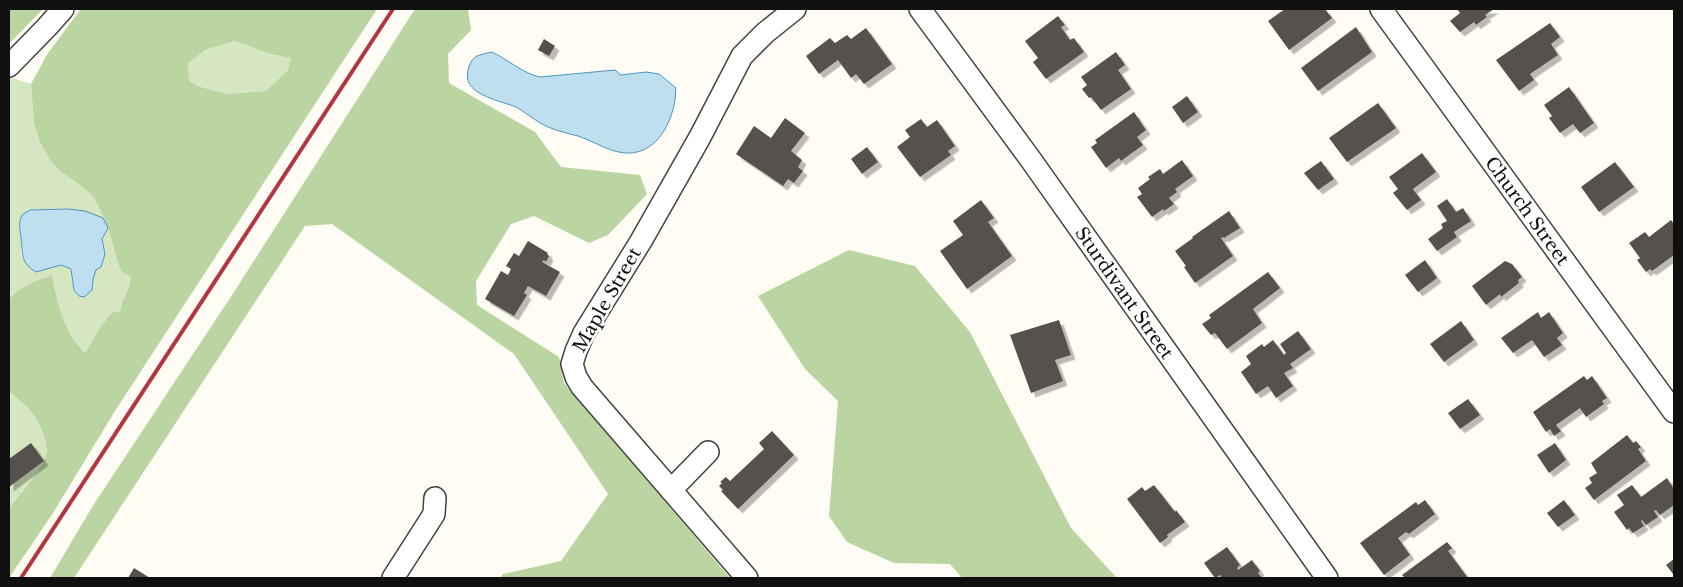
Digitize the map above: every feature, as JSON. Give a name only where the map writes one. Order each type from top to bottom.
[{"type":"street","points":[[9,66],[63,9]]},
{"type":"street","name":"Maple Street","points":[[747,578],[582,387],[572,364],[584,333],[641,241],[700,137],[742,56],[795,9]]},
{"type":"street","name":"Sturdivant Street","points":[[920,9],[1031,160],[1327,578]]},
{"type":"street","name":"Church Street","points":[[1381,9],[1674,412]]},
{"type":"street","points":[[671,490],[708,452]]},
{"type":"street","points":[[393,578],[434,514],[435,498]]},
{"type":"green space","points":[[9,9],[43,9],[9,44]]},
{"type":"green space","points":[[81,9],[377,9],[115,411],[53,513],[9,578],[9,508],[30,482],[44,460],[46,443],[36,418],[9,391],[9,299],[23,287],[52,275],[62,317],[72,336],[85,353],[101,326],[112,313],[120,311],[131,276],[123,273],[119,266],[108,228],[94,197],[61,172],[51,161],[40,142],[34,123],[31,84],[48,53]],"holes":[[[235,41],[270,54],[291,58],[288,70],[266,91],[227,94],[201,87],[189,81],[188,64],[205,50]]]},
{"type":"green space","points":[[415,9],[468,9],[471,30],[448,54],[449,83],[535,132],[561,167],[640,175],[647,194],[608,235],[589,243],[534,216],[511,224],[476,281],[477,305],[559,357],[564,383],[730,578],[500,578],[503,574],[561,561],[608,494],[514,354],[332,224],[305,226],[74,578],[50,578],[94,504],[234,292]]},
{"type":"green space","points":[[235,41],[270,54],[292,58],[288,70],[266,91],[227,94],[201,87],[189,81],[188,64],[205,50]]},
{"type":"green space","points":[[9,77],[31,84],[34,123],[61,172],[94,197],[103,218],[85,211],[19,227],[21,255],[29,266],[61,265],[71,269],[74,290],[93,279],[96,270],[101,267],[105,254],[102,239],[108,228],[119,266],[131,276],[120,311],[101,326],[85,353],[67,327],[59,307],[52,275],[23,287],[9,299]]},
{"type":"green space","points":[[849,250],[915,266],[970,332],[1071,528],[1117,578],[962,578],[950,564],[894,563],[847,542],[829,516],[838,401],[805,369],[758,296]]},
{"type":"green space","points":[[9,391],[36,418],[46,443],[46,455],[30,482],[9,508]]},
{"type":"water","points":[[492,52],[528,73],[540,77],[615,70],[621,75],[646,72],[659,74],[676,88],[669,122],[656,141],[643,150],[634,153],[618,152],[546,126],[516,107],[483,95],[472,88],[467,76],[470,64],[477,56]]},
{"type":"water","points":[[68,209],[85,211],[103,218],[108,228],[102,239],[105,254],[101,267],[96,270],[92,290],[84,297],[79,296],[74,290],[71,269],[61,265],[36,272],[27,265],[22,253],[20,221],[22,215],[30,210]]},
{"type":"building","points":[[1285,9],[1325,9],[1332,18],[1289,50],[1268,21]]},
{"type":"building","points":[[1457,9],[1494,9],[1476,25],[1474,22],[1460,32],[1450,21],[1460,13]]},
{"type":"building","points":[[1058,16],[1065,25],[1061,27],[1070,40],[1074,38],[1084,52],[1046,79],[1033,62],[1038,58],[1025,41]]},
{"type":"building","points":[[1550,23],[1560,37],[1551,44],[1558,55],[1530,74],[1534,80],[1519,91],[1496,60]]},
{"type":"building","points":[[1356,27],[1372,52],[1318,91],[1301,68]]},
{"type":"building","points":[[866,28],[892,64],[864,84],[856,74],[851,78],[838,60],[819,74],[806,56],[830,38],[835,43],[847,35],[851,39]]},
{"type":"building","points":[[544,39],[555,46],[549,56],[538,50]]},
{"type":"building","points":[[1116,52],[1125,65],[1118,70],[1131,89],[1101,110],[1082,89],[1087,85],[1081,77]]},
{"type":"building","points":[[1569,87],[1594,123],[1580,133],[1573,124],[1560,133],[1549,118],[1552,116],[1544,105]]},
{"type":"building","points":[[1187,96],[1198,112],[1183,123],[1172,107]]},
{"type":"building","points":[[1378,103],[1396,128],[1347,162],[1329,138]]},
{"type":"building","points":[[1134,112],[1146,130],[1137,137],[1143,145],[1121,161],[1119,158],[1106,168],[1091,147],[1097,143],[1095,140]]},
{"type":"building","points":[[785,118],[805,133],[791,151],[802,160],[798,167],[803,171],[794,183],[788,179],[783,186],[736,154],[754,126],[771,138]]},
{"type":"building","points":[[921,119],[927,127],[937,120],[955,146],[948,151],[951,155],[920,177],[897,147],[910,137],[905,130]]},
{"type":"building","points":[[867,147],[878,162],[862,174],[851,159]]},
{"type":"building","points":[[1422,153],[1436,172],[1413,189],[1421,200],[1407,210],[1393,193],[1398,189],[1389,177]]},
{"type":"building","points":[[1182,160],[1193,176],[1175,189],[1177,192],[1169,198],[1174,204],[1152,217],[1137,197],[1142,194],[1138,188],[1150,179],[1148,177],[1160,169],[1163,174]]},
{"type":"building","points":[[1321,161],[1334,179],[1318,190],[1304,173]]},
{"type":"building","points":[[1615,162],[1634,187],[1599,212],[1581,187]]},
{"type":"building","points":[[1447,199],[1456,212],[1463,208],[1471,221],[1454,232],[1457,237],[1437,251],[1428,239],[1443,228],[1441,224],[1447,221],[1437,206]]},
{"type":"building","points":[[981,200],[994,218],[988,222],[1012,256],[967,289],[940,251],[963,235],[953,221]]},
{"type":"building","points":[[1229,211],[1240,228],[1221,238],[1233,256],[1195,283],[1175,251]]},
{"type":"building","points":[[1671,220],[1674,224],[1674,255],[1652,271],[1650,269],[1646,272],[1637,260],[1640,258],[1629,243],[1645,232],[1649,237]]},
{"type":"building","points":[[528,241],[548,253],[549,256],[546,262],[544,260],[542,262],[560,272],[546,296],[528,286],[524,293],[527,295],[514,316],[485,299],[501,271],[508,275],[511,269],[506,266],[514,253],[519,256]]},
{"type":"building","points":[[1425,260],[1437,278],[1418,292],[1405,275]]},
{"type":"building","points":[[1505,261],[1512,264],[1522,277],[1518,280],[1519,283],[1501,297],[1500,294],[1486,305],[1472,286]]},
{"type":"building","points":[[1268,272],[1280,288],[1253,309],[1262,323],[1227,349],[1215,333],[1211,335],[1202,324],[1211,318],[1209,315]]},
{"type":"building","points":[[1538,312],[1541,318],[1549,312],[1563,333],[1557,338],[1562,345],[1544,357],[1532,340],[1513,353],[1501,338]]},
{"type":"building","points":[[1059,320],[1071,355],[1055,360],[1063,381],[1031,393],[1010,335]]},
{"type":"building","points":[[1461,321],[1474,340],[1444,362],[1430,344]]},
{"type":"building","points":[[1298,331],[1311,349],[1290,364],[1293,368],[1284,373],[1293,386],[1276,398],[1268,386],[1256,394],[1241,372],[1251,364],[1246,356],[1262,344],[1264,347],[1273,340],[1284,355],[1286,353],[1280,344]]},
{"type":"building","points":[[1584,376],[1587,380],[1592,376],[1607,398],[1602,401],[1604,404],[1586,417],[1580,408],[1556,425],[1561,431],[1554,436],[1550,429],[1546,432],[1533,412]]},
{"type":"building","points":[[1468,399],[1480,415],[1460,429],[1448,413]]},
{"type":"building","points":[[772,431],[794,455],[738,509],[721,491],[723,490],[719,486],[722,483],[720,482],[726,477],[730,481],[764,449],[759,443]]},
{"type":"building","points":[[1627,435],[1633,443],[1636,441],[1641,447],[1638,449],[1646,461],[1594,500],[1585,488],[1592,483],[1589,478],[1597,473],[1591,463]]},
{"type":"building","points":[[31,443],[44,461],[9,487],[9,459]]},
{"type":"building","points":[[1555,443],[1566,460],[1549,473],[1537,455]]},
{"type":"building","points":[[1667,478],[1674,489],[1674,505],[1660,515],[1656,510],[1654,511],[1658,517],[1646,525],[1642,520],[1644,526],[1633,533],[1629,528],[1627,530],[1614,512],[1624,505],[1617,495],[1632,485],[1641,497]]},
{"type":"building","points":[[1154,485],[1185,522],[1167,535],[1168,537],[1160,543],[1127,499],[1142,487],[1145,491]]},
{"type":"building","points":[[1425,500],[1435,514],[1409,534],[1406,532],[1398,538],[1410,555],[1384,575],[1360,543],[1416,502],[1418,505]]},
{"type":"building","points":[[1564,500],[1575,515],[1558,527],[1547,513]]},
{"type":"building","points":[[1447,542],[1452,548],[1448,551],[1468,578],[1405,578],[1402,575]]},
{"type":"building","points":[[1227,547],[1240,565],[1237,568],[1238,570],[1252,560],[1260,571],[1258,573],[1262,578],[1222,578],[1220,575],[1215,578],[1204,563]]},
{"type":"building","points":[[1674,559],[1674,575],[1666,565]]},
{"type":"building","points":[[134,568],[150,578],[128,578]]},
{"type":"railway","points":[[21,578],[393,9]]}]
